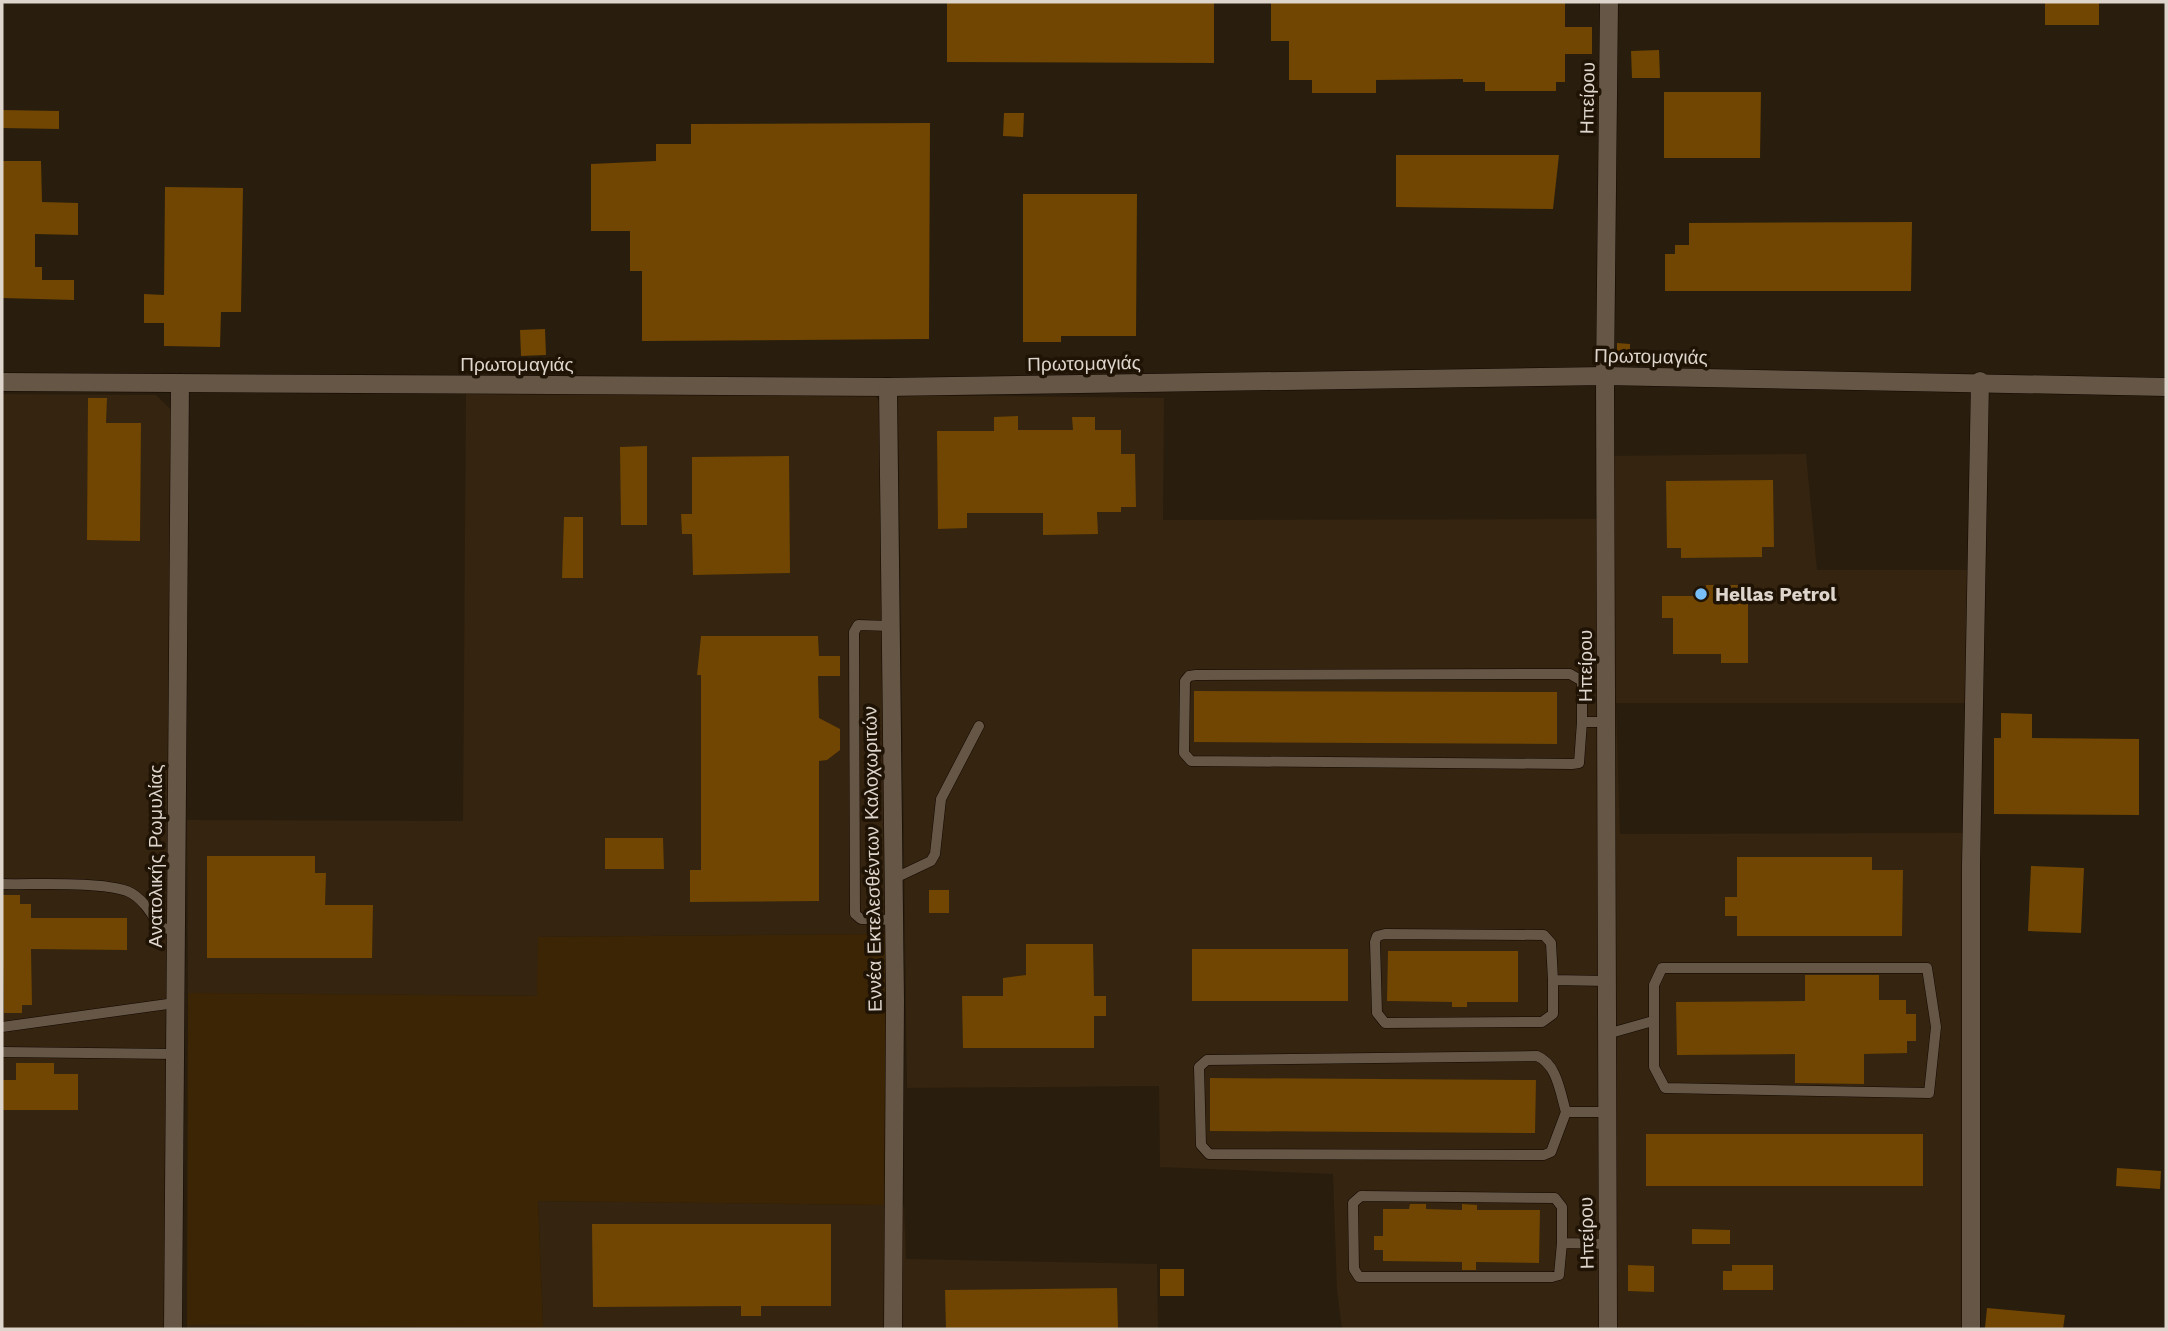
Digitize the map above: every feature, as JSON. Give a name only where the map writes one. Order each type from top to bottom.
[{"type":"street","name":"Ηπείρου","points":[[1608,1329],[1605,376],[1609,2]]},
{"type":"street","name":"Πρωτομαγιάς","points":[[2,382],[888,387],[1605,376],[1980,381],[2166,387]]},
{"type":"street","points":[[1971,1329],[1971,866],[1980,381]]},
{"type":"street","name":"Ανατολικής Ρωμυλίας","points":[[173,1329],[180,383]]},
{"type":"street","name":"Εννέα Εκτελεσθέντων Καλοχωριτών","points":[[888,387],[893,920],[893,1329]]},
{"type":"lane","points":[[890,625],[858,625],[854,632],[855,901],[857,918],[893,920]]},
{"type":"lane","points":[[1570,674],[1582,681],[1582,722],[1582,757],[1580,763],[1572,764],[1191,761],[1184,754],[1185,681],[1189,676],[1196,675],[1570,674]]},
{"type":"lane","points":[[1582,722],[1606,722]]},
{"type":"lane","points":[[892,880],[930,861],[935,854],[941,799],[979,726]]},
{"type":"lane","points":[[2,884],[110,888],[129,892],[147,907],[160,927],[176,931]]},
{"type":"lane","points":[[1385,934],[1544,935],[1551,943],[1553,980],[1553,1014],[1542,1022],[1385,1023],[1377,1013],[1375,942],[1377,936],[1385,934]]},
{"type":"lane","points":[[1662,968],[1927,968],[1936,1027],[1929,1093],[1665,1088],[1654,1067],[1653,1021],[1654,985],[1662,968]]},
{"type":"lane","points":[[1553,980],[1607,981]]},
{"type":"lane","points":[[2,1027],[175,1003]]},
{"type":"lane","points":[[1607,1034],[1653,1021]]},
{"type":"lane","points":[[2,1052],[175,1054]]},
{"type":"lane","points":[[1537,1056],[1547,1060],[1552,1067],[1566,1112],[1551,1152],[1544,1155],[1209,1154],[1201,1144],[1199,1067],[1208,1060],[1537,1056]]},
{"type":"lane","points":[[1566,1112],[1606,1112]]},
{"type":"lane","points":[[1361,1196],[1555,1198],[1562,1207],[1562,1243],[1562,1270],[1559,1275],[1552,1277],[1359,1277],[1354,1269],[1353,1203],[1361,1196]]},
{"type":"lane","points":[[1562,1243],[1608,1244]]},
{"type":"shaded area","points":[[873,392],[881,404],[887,934],[538,937],[538,996],[188,993],[187,820],[463,821],[466,394]]},
{"type":"shaded area","points":[[2,394],[156,395],[171,410],[170,1329],[2,1329]]},
{"type":"shaded area","points":[[898,395],[1164,398],[1163,520],[1598,519],[1597,456],[1806,454],[1817,570],[1969,570],[1969,703],[1616,703],[1620,834],[1966,833],[1967,1329],[1342,1329],[1337,1290],[1333,1174],[1160,1167],[1159,1086],[907,1088]]},
{"type":"shaded area","points":[[887,934],[887,1205],[538,1201],[543,1328],[187,1325],[188,993],[537,996],[538,937]]},
{"type":"shaded area","points":[[538,1201],[904,1205],[906,1259],[1157,1264],[1158,1329],[187,1329],[187,1325],[543,1328]]},
{"type":"building","points":[[947,2],[1214,2],[1214,63],[947,62]]},
{"type":"building","points":[[1271,2],[1565,2],[1565,27],[1592,27],[1592,54],[1565,54],[1565,82],[1556,82],[1556,91],[1485,91],[1485,82],[1463,82],[1463,79],[1376,80],[1376,93],[1312,93],[1312,80],[1289,80],[1289,41],[1271,41]]},
{"type":"building","points":[[2045,2],[2099,2],[2099,25],[2045,25]]},
{"type":"building","points":[[1659,50],[1660,78],[1632,78],[1631,51]]},
{"type":"building","points":[[1664,92],[1761,92],[1760,158],[1664,158]]},
{"type":"building","points":[[2,110],[59,111],[59,129],[2,128]]},
{"type":"building","points":[[1004,113],[1024,113],[1023,137],[1003,136]]},
{"type":"building","points":[[930,123],[929,339],[642,341],[642,271],[630,271],[630,231],[591,231],[591,164],[656,161],[656,144],[691,144],[691,124]]},
{"type":"building","points":[[1396,155],[1559,155],[1553,209],[1396,207]]},
{"type":"building","points":[[2,161],[41,161],[42,202],[78,203],[78,235],[35,234],[35,267],[42,267],[42,280],[74,280],[74,300],[2,298]]},
{"type":"building","points":[[165,187],[243,188],[241,312],[221,312],[220,347],[164,346],[164,323],[144,323],[144,294],[164,295]]},
{"type":"building","points":[[1023,194],[1137,194],[1136,336],[1061,336],[1061,342],[1023,342]]},
{"type":"building","points":[[1912,222],[1911,291],[1665,291],[1665,254],[1675,254],[1675,245],[1689,245],[1689,223]]},
{"type":"building","points":[[545,329],[546,355],[521,356],[520,330]]},
{"type":"building","points":[[1617,343],[1630,344],[1630,362],[1617,361]]},
{"type":"building","points":[[88,398],[107,398],[106,423],[141,423],[140,541],[87,540]]},
{"type":"building","points":[[1018,416],[1018,430],[1073,430],[1072,417],[1095,417],[1095,430],[1121,430],[1121,454],[1135,454],[1136,507],[1121,507],[1121,512],[1097,512],[1098,534],[1043,535],[1043,513],[967,513],[967,528],[938,529],[937,431],[994,431],[994,417]]},
{"type":"building","points":[[647,446],[647,525],[621,525],[620,447]]},
{"type":"building","points":[[789,456],[790,573],[693,575],[692,534],[682,534],[681,514],[692,514],[692,457]]},
{"type":"building","points":[[1773,480],[1774,547],[1762,547],[1762,557],[1681,558],[1681,548],[1667,548],[1666,481]]},
{"type":"building","points":[[564,517],[583,517],[583,578],[562,578]]},
{"type":"building","points":[[1706,585],[1748,585],[1748,663],[1721,663],[1721,654],[1673,654],[1673,618],[1662,618],[1662,596],[1706,596]]},
{"type":"building","points":[[701,636],[818,636],[819,656],[840,656],[840,676],[818,676],[819,718],[840,729],[840,750],[827,760],[819,761],[819,901],[690,902],[690,870],[701,870],[701,675],[697,675]]},
{"type":"building","points":[[1194,691],[1557,692],[1557,744],[1194,742]]},
{"type":"building","points":[[2001,713],[2032,714],[2032,738],[2139,739],[2139,815],[1994,814],[1994,738],[2001,738]]},
{"type":"building","points":[[605,838],[663,838],[664,869],[605,869]]},
{"type":"building","points":[[207,856],[315,856],[315,873],[326,873],[325,905],[373,905],[372,958],[207,958]]},
{"type":"building","points":[[1737,857],[1872,857],[1872,870],[1903,870],[1902,936],[1737,936],[1737,916],[1725,916],[1725,897],[1737,897]]},
{"type":"building","points":[[2031,866],[2084,868],[2081,933],[2028,931]]},
{"type":"building","points":[[929,890],[949,890],[949,913],[929,913]]},
{"type":"building","points":[[2,895],[20,895],[20,904],[31,904],[31,918],[127,918],[127,950],[31,949],[32,1005],[22,1005],[22,1013],[4,1013]]},
{"type":"building","points":[[1026,944],[1093,944],[1094,996],[1106,996],[1106,1016],[1094,1016],[1094,1048],[963,1048],[962,996],[1003,996],[1003,978],[1026,975]]},
{"type":"building","points":[[1192,949],[1348,949],[1348,1001],[1192,1001]]},
{"type":"building","points":[[1388,951],[1518,951],[1518,1002],[1467,1002],[1467,1007],[1452,1007],[1452,1002],[1387,1001]]},
{"type":"building","points":[[1805,975],[1879,975],[1879,1000],[1906,1000],[1906,1014],[1916,1014],[1916,1041],[1907,1041],[1907,1053],[1864,1054],[1864,1084],[1795,1083],[1795,1054],[1677,1055],[1676,1002],[1805,1001]]},
{"type":"building","points":[[16,1063],[54,1063],[54,1074],[78,1074],[78,1110],[2,1110],[2,1080],[16,1080]]},
{"type":"building","points":[[1210,1078],[1536,1080],[1535,1133],[1210,1131]]},
{"type":"building","points":[[1646,1134],[1923,1134],[1923,1186],[1646,1186]]},
{"type":"building","points":[[2117,1168],[2161,1171],[2160,1189],[2116,1186]]},
{"type":"building","points":[[1410,1204],[1426,1204],[1426,1209],[1462,1210],[1462,1204],[1477,1205],[1477,1210],[1540,1210],[1539,1263],[1476,1262],[1476,1270],[1462,1270],[1462,1262],[1383,1261],[1383,1250],[1374,1250],[1374,1236],[1383,1236],[1383,1209],[1409,1209]]},
{"type":"building","points":[[592,1224],[831,1224],[831,1306],[761,1306],[761,1316],[741,1316],[741,1306],[593,1307]]},
{"type":"building","points":[[1692,1229],[1730,1230],[1730,1244],[1692,1244]]},
{"type":"building","points":[[1628,1265],[1654,1266],[1654,1292],[1628,1291]]},
{"type":"building","points":[[1732,1265],[1773,1265],[1773,1290],[1723,1290],[1723,1271],[1732,1271]]},
{"type":"building","points":[[1160,1269],[1184,1269],[1184,1296],[1160,1296]]},
{"type":"building","points":[[1117,1288],[1118,1329],[946,1329],[945,1290]]},
{"type":"building","points":[[1987,1308],[2065,1315],[2063,1329],[1985,1328]]},
{"type":"place","name":"Hellas Petrol","points":[[1701,594]]}]
